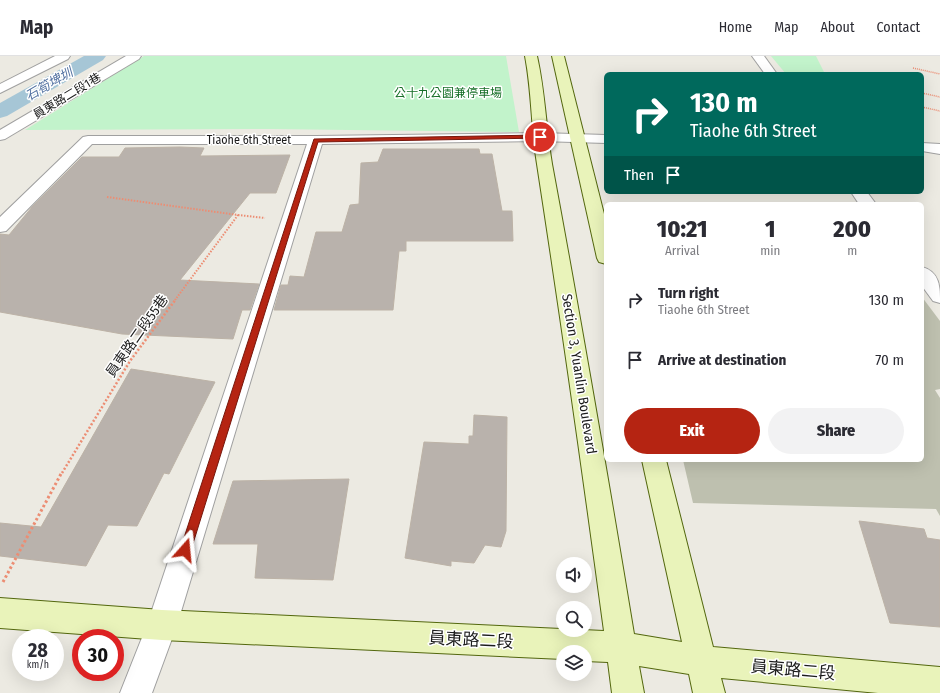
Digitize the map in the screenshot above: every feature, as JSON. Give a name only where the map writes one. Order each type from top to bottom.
[{"type":"street","points":[[0,89],[64,56]]},
{"type":"street","name":"員東路二段1巷","points":[[0,136],[135,56]]},
{"type":"street","name":"Section 3, Yuanlin Boulevard","points":[[531,56],[534,71],[540,137],[580,375],[628,693]]},
{"type":"street","points":[[558,56],[576,139],[604,250]]},
{"type":"street","points":[[758,56],[770,72]]},
{"type":"street","name":"Tiaohe 6th Street","points":[[0,227],[88,140],[316,140],[540,137],[604,139]]},
{"type":"street","points":[[136,693],[162,625],[316,140]]},
{"type":"street","points":[[924,147],[940,149]]},
{"type":"street","points":[[924,276],[940,296]]},
{"type":"street","points":[[654,462],[708,693]]},
{"type":"street","name":"員東路二段","points":[[1,600],[162,625],[620,647],[701,661],[878,686],[940,683]]},
{"type":"path","points":[[913,68],[940,74]]},
{"type":"path","points":[[924,93],[940,97]]},
{"type":"path","points":[[924,107],[940,111]]},
{"type":"path","name":"員東路二段55巷","points":[[1,600],[5,576],[70,458],[130,361],[238,215],[107,197]]},
{"type":"shaded area","points":[[924,300],[940,321],[940,389],[935,390],[940,398],[940,516],[936,509],[693,503],[683,462],[924,462]]},
{"type":"green space","name":"公十九公園兼停車場","points":[[144,56],[506,56],[519,132],[269,129],[25,130]]},
{"type":"green space","points":[[771,56],[816,56],[824,72],[784,72]]},
{"type":"building","points":[[125,148],[204,148],[200,156],[290,155],[276,193],[250,193],[180,280],[259,284],[250,310],[242,310],[233,339],[122,334],[0,312],[0,234],[9,235],[32,207],[82,157],[119,157]]},
{"type":"building","points":[[383,149],[479,149],[480,154],[492,154],[502,211],[512,211],[513,241],[406,241],[406,251],[399,251],[393,310],[274,310],[281,285],[288,285],[290,276],[304,277],[316,232],[342,232],[350,205],[359,204],[361,163],[378,162]]},
{"type":"building","points":[[131,369],[215,382],[169,474],[164,473],[137,526],[108,525],[86,566],[0,556],[0,523],[41,527]]},
{"type":"building","points":[[474,415],[507,417],[506,531],[501,547],[485,545],[474,563],[451,561],[451,566],[405,558],[424,442],[469,444],[469,436],[473,436]]},
{"type":"building","points":[[349,479],[333,580],[255,578],[258,544],[213,544],[233,481]]},
{"type":"building","points":[[859,521],[924,529],[927,538],[940,540],[940,627],[890,623]]},
{"type":"waterway","name":"石筍埤圳","points":[[0,112],[97,56]]},
{"type":"route","points":[[185,550],[316,140],[540,137]]}]
